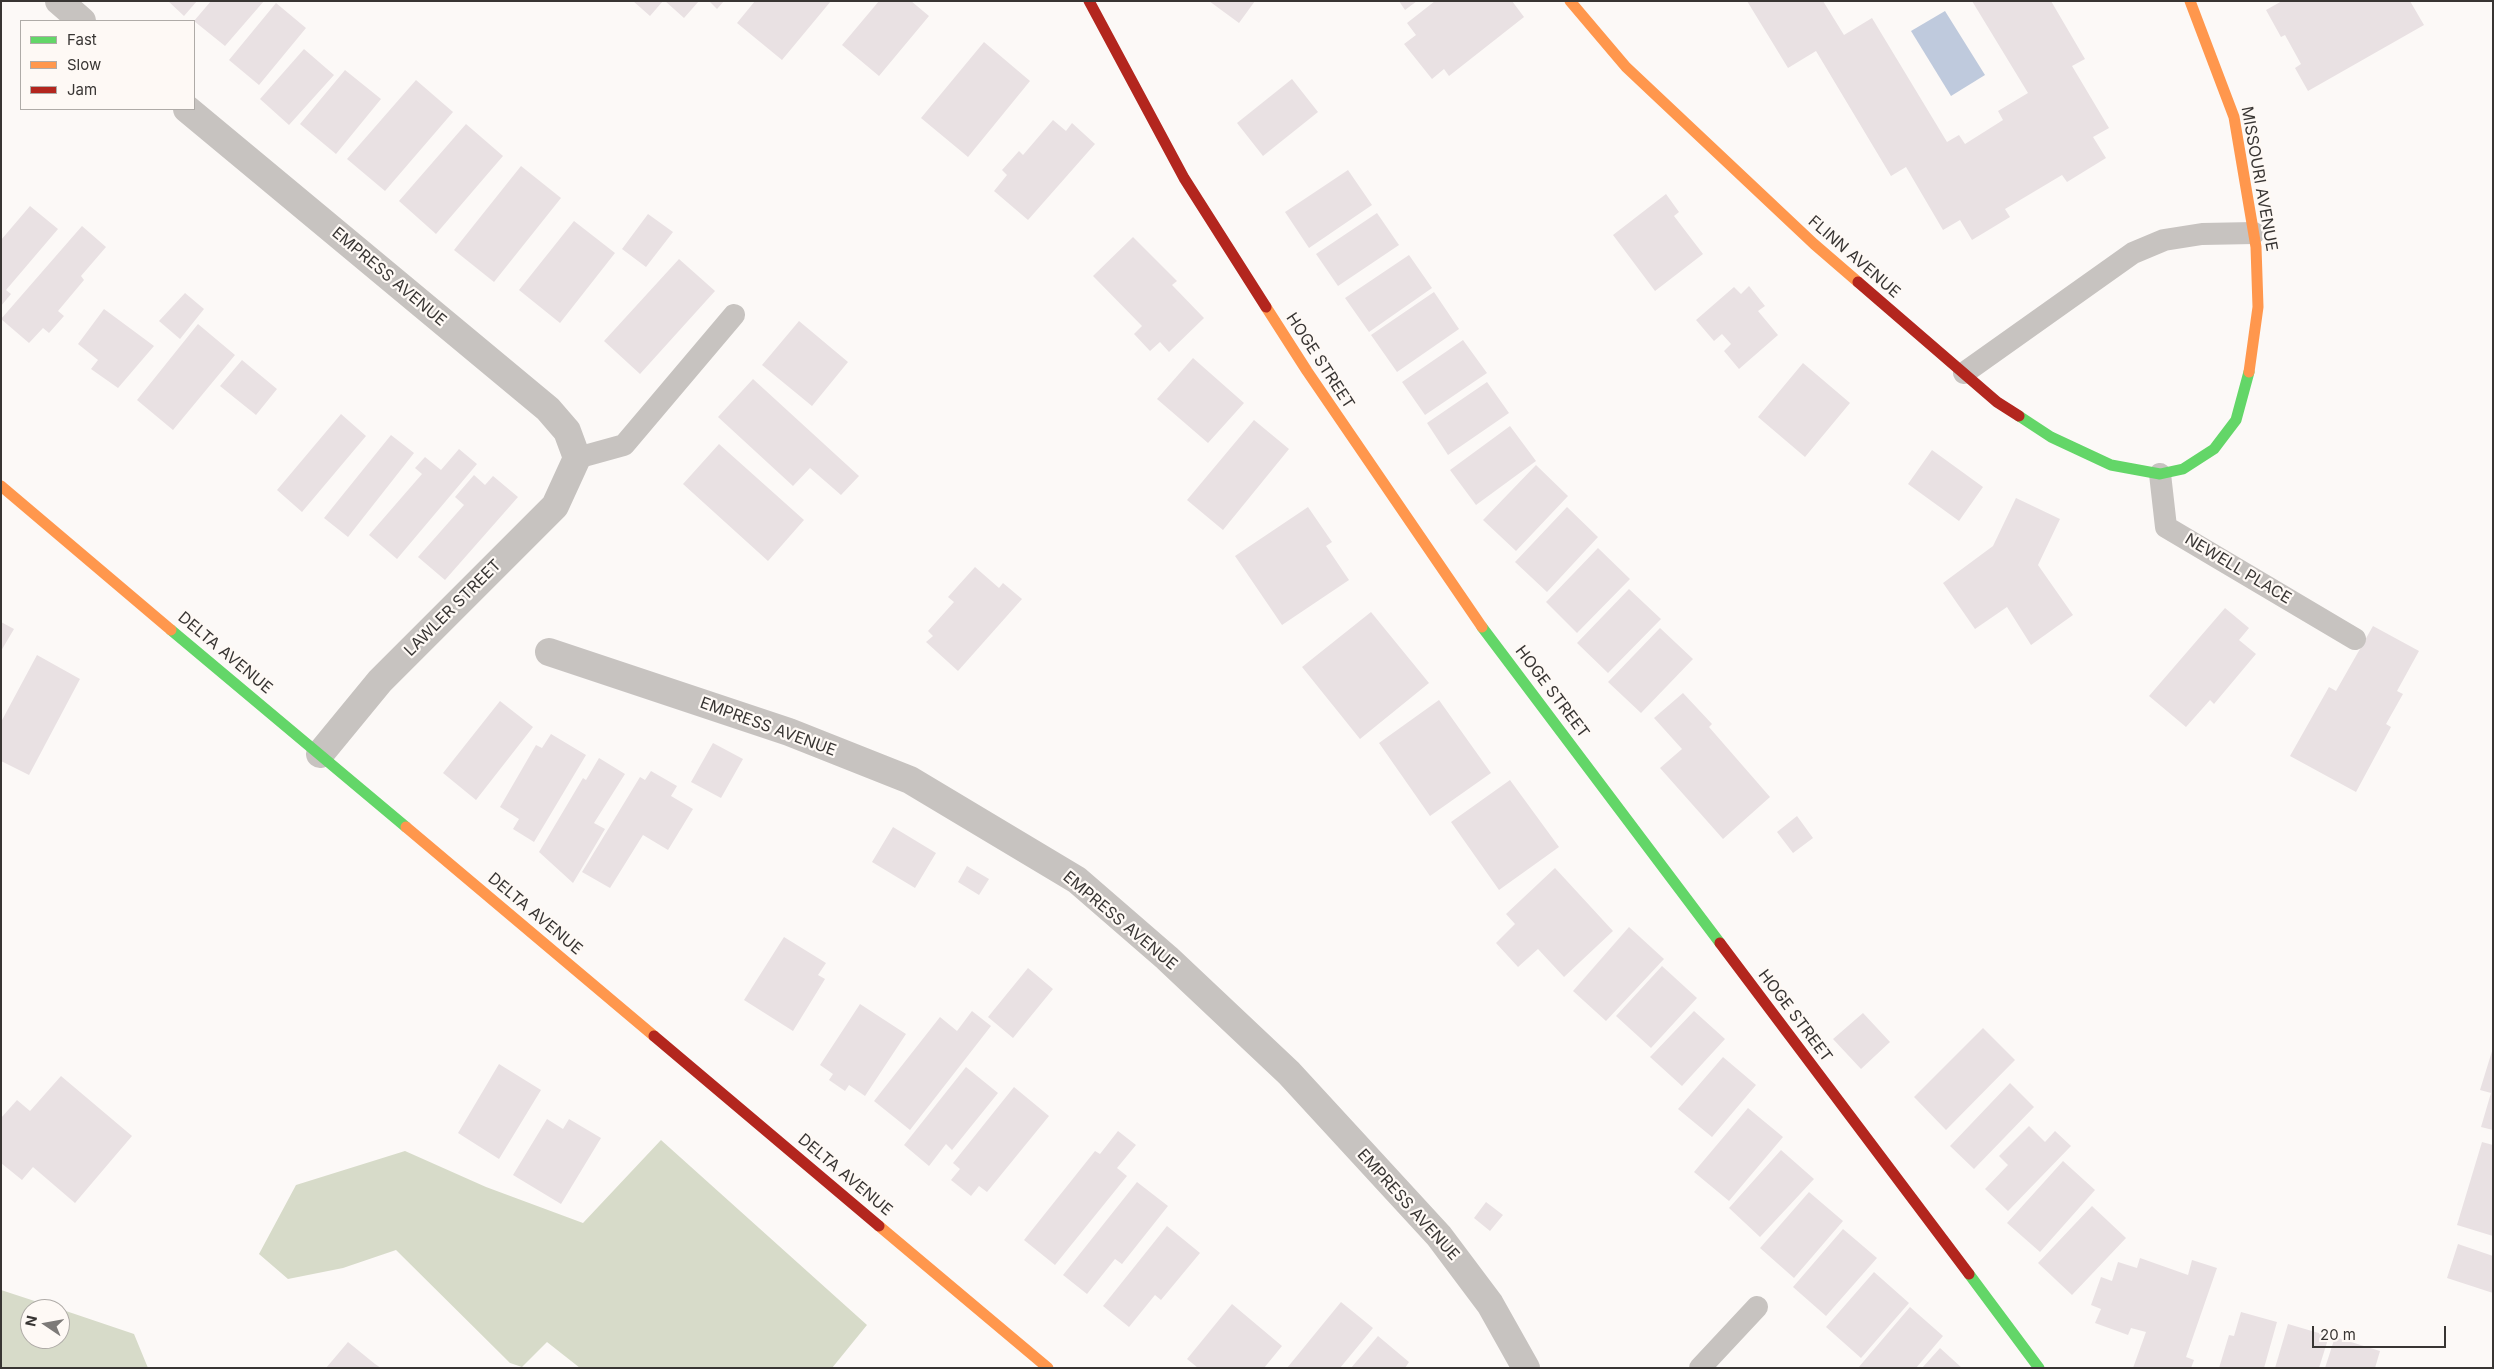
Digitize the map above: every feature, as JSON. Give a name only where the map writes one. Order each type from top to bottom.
[{"type":"street","points":[[59,1],[81,20]]},
{"type":"street","name":"HOGE STREET","points":[[1089,1],[1184,178],[1307,371],[1460,597],[2039,1368]]},
{"type":"street","name":"FLINN AVENUE","points":[[1570,1],[1626,66],[1814,244],[1997,402],[2051,437],[2111,465],[2160,474]]},
{"type":"street","name":"MISSOURI AVENUE","points":[[2160,474],[2183,469],[2214,449],[2236,420],[2250,368],[2258,307],[2254,232],[2234,117],[2190,1]]},
{"type":"street","name":"EMPRESS AVENUE","points":[[188,110],[548,409],[567,431],[577,458]]},
{"type":"street","name":"LAWLER STREET","points":[[320,754],[380,681],[555,506],[577,458]]},
{"type":"street","name":"DELTA AVENUE","points":[[1,486],[1048,1368]]},
{"type":"street","name":"EMPRESS AVENUE","points":[[549,652],[789,732],[910,780],[1077,880],[1167,958],[1288,1073],[1439,1236],[1490,1304],[1526,1368]]},
{"type":"lane","points":[[1964,373],[2133,253],[2164,240],[2202,234],[2254,232]]},
{"type":"lane","points":[[577,458],[624,445],[734,315]]},
{"type":"lane","name":"NEWELL PLACE","points":[[2160,474],[2166,527],[2356,639]]},
{"type":"lane","points":[[1700,1368],[1757,1307]]},
{"type":"green space","points":[[661,1140],[867,1325],[832,1368],[580,1368],[547,1342],[522,1367],[510,1363],[396,1250],[343,1268],[288,1279],[259,1254],[296,1185],[405,1151],[486,1187],[583,1223]]},
{"type":"green space","points":[[1,1290],[28,1299],[20,1299],[20,1349],[70,1349],[70,1312],[134,1334],[148,1368],[1,1368]]},
{"type":"water","points":[[1945,11],[1985,75],[1951,96],[1911,31]]},
{"type":"building","points":[[168,1],[197,1],[184,16]]},
{"type":"building","points":[[211,1],[264,1],[225,46],[195,20]]},
{"type":"building","points":[[633,1],[663,1],[650,16]]},
{"type":"building","points":[[665,1],[699,1],[684,18]]},
{"type":"building","points":[[709,1],[724,1],[717,9]]},
{"type":"building","points":[[755,1],[831,1],[782,60],[737,23]]},
{"type":"building","points":[[879,1],[911,1],[929,16],[879,76],[842,45]]},
{"type":"building","points":[[1209,1],[1255,1],[1239,23]]},
{"type":"building","points":[[1399,1],[1417,1],[1405,10]]},
{"type":"building","points":[[1435,1],[1512,1],[1524,17],[1449,76],[1444,69],[1432,79],[1404,44],[1416,35],[1407,23]]},
{"type":"building","points":[[1747,1],[1823,1],[1844,35],[1872,18],[1947,142],[1959,135],[1965,144],[2003,120],[1998,111],[2028,93],[1972,1],[2051,1],[2085,59],[2072,66],[2109,128],[2093,137],[2106,158],[2067,182],[2062,175],[2005,209],[2010,217],[1972,240],[1960,220],[1943,230],[1906,167],[1891,176],[1816,51],[1788,68]]},
{"type":"building","points":[[2282,1],[2410,1],[2424,25],[2308,91],[2295,68],[2301,64],[2285,35],[2281,37],[2266,10]]},
{"type":"building","points":[[276,3],[306,28],[259,85],[229,60]]},
{"type":"building","points":[[984,42],[1030,81],[968,157],[921,118]]},
{"type":"building","points":[[304,49],[334,75],[289,125],[260,99]]},
{"type":"building","points":[[345,70],[381,99],[336,154],[300,124]]},
{"type":"building","points":[[1292,79],[1318,112],[1263,156],[1237,123]]},
{"type":"building","points":[[416,80],[453,112],[385,191],[347,159]]},
{"type":"building","points":[[1053,120],[1066,131],[1072,123],[1095,144],[1028,220],[994,191],[1007,175],[1002,170],[1019,151],[1023,155]]},
{"type":"building","points":[[466,124],[503,156],[436,234],[399,201]]},
{"type":"building","points":[[521,166],[561,198],[494,282],[454,250]]},
{"type":"building","points":[[1348,170],[1372,205],[1309,248],[1285,212]]},
{"type":"building","points":[[1666,194],[1679,212],[1674,216],[1703,254],[1655,291],[1613,235]]},
{"type":"building","points":[[30,206],[58,229],[6,290],[11,294],[1,306],[1,240]]},
{"type":"building","points":[[1377,213],[1399,245],[1338,286],[1316,254]]},
{"type":"building","points":[[648,214],[673,232],[646,267],[622,249]]},
{"type":"building","points":[[574,221],[615,253],[560,323],[519,290]]},
{"type":"building","points":[[82,226],[106,247],[81,276],[84,280],[58,311],[64,316],[49,333],[43,328],[29,343],[1,319]]},
{"type":"building","points":[[1133,237],[1177,281],[1172,285],[1204,318],[1169,352],[1160,342],[1150,351],[1134,334],[1142,326],[1093,276]]},
{"type":"building","points":[[1409,255],[1432,288],[1369,332],[1345,298]]},
{"type":"building","points":[[679,259],[715,291],[640,374],[604,341]]},
{"type":"building","points":[[1749,286],[1765,306],[1758,311],[1778,335],[1739,369],[1724,351],[1731,344],[1722,334],[1714,341],[1696,320],[1734,287],[1741,294]]},
{"type":"building","points":[[1434,292],[1459,329],[1397,372],[1371,335]]},
{"type":"building","points":[[185,293],[204,309],[180,339],[159,321]]},
{"type":"building","points":[[104,309],[154,346],[118,388],[91,369],[98,360],[78,344]]},
{"type":"building","points":[[799,321],[848,362],[812,406],[762,365]]},
{"type":"building","points":[[198,324],[235,355],[173,430],[137,400]]},
{"type":"building","points":[[1463,340],[1487,373],[1425,415],[1402,382]]},
{"type":"building","points":[[1193,358],[1244,403],[1208,443],[1157,399]]},
{"type":"building","points":[[242,360],[277,389],[256,415],[220,386]]},
{"type":"building","points":[[1803,363],[1850,403],[1805,457],[1758,417]]},
{"type":"building","points":[[753,379],[859,476],[841,495],[810,468],[793,486],[718,417]]},
{"type":"building","points":[[1487,382],[1509,413],[1448,455],[1427,423]]},
{"type":"building","points":[[341,414],[366,436],[302,512],[277,490]]},
{"type":"building","points":[[1254,420],[1289,449],[1223,530],[1187,500]]},
{"type":"building","points":[[1510,426],[1536,461],[1476,505],[1450,470]]},
{"type":"building","points":[[391,435],[414,453],[348,537],[324,518]]},
{"type":"building","points":[[719,444],[804,520],[768,561],[683,484]]},
{"type":"building","points":[[459,449],[477,464],[397,559],[369,535],[422,474],[415,468],[425,457],[441,470]]},
{"type":"building","points":[[1932,450],[1983,487],[1959,521],[1908,484]]},
{"type":"building","points":[[1536,465],[1568,496],[1516,551],[1483,520]]},
{"type":"building","points":[[474,475],[485,485],[493,476],[518,497],[445,580],[418,557],[464,505],[455,497]]},
{"type":"building","points":[[2016,498],[2060,519],[2038,565],[2073,615],[2031,645],[2007,607],[1975,629],[1943,583],[1993,546]]},
{"type":"building","points":[[1308,507],[1332,542],[1326,546],[1349,580],[1282,625],[1235,556]]},
{"type":"building","points":[[1567,507],[1598,537],[1547,592],[1515,562]]},
{"type":"building","points":[[1598,548],[1630,579],[1577,633],[1546,602]]},
{"type":"building","points":[[975,567],[999,588],[1003,583],[1022,599],[958,671],[926,642],[933,636],[928,631],[954,602],[948,597]]},
{"type":"building","points":[[1629,589],[1661,619],[1608,673],[1577,643]]},
{"type":"building","points":[[2225,608],[2249,628],[2239,640],[2256,654],[2214,704],[2210,700],[2186,727],[2149,696]]},
{"type":"building","points":[[1371,612],[1429,683],[1360,739],[1302,667]]},
{"type":"building","points":[[1,622],[14,629],[1,651]]},
{"type":"building","points":[[2373,626],[2419,651],[2397,691],[2403,694],[2386,724],[2391,727],[2356,792],[2290,756],[2329,687],[2336,691]]},
{"type":"building","points":[[1660,628],[1693,659],[1641,713],[1608,682]]},
{"type":"building","points":[[37,655],[80,679],[29,775],[1,761],[1,722]]},
{"type":"building","points":[[1683,693],[1712,724],[1709,727],[1770,797],[1723,839],[1660,768],[1682,749],[1654,718]]},
{"type":"building","points":[[1439,700],[1491,773],[1430,816],[1379,743]]},
{"type":"building","points":[[500,701],[533,727],[476,800],[443,773]]},
{"type":"building","points":[[551,734],[586,755],[534,842],[513,829],[519,819],[500,807],[536,745],[542,748]]},
{"type":"building","points":[[713,743],[743,759],[721,798],[691,782]]},
{"type":"building","points":[[599,758],[625,774],[594,823],[605,829],[573,883],[539,852],[583,778],[586,780]]},
{"type":"building","points":[[651,771],[677,786],[671,796],[693,809],[668,850],[643,835],[610,888],[582,872],[640,777],[645,780]]},
{"type":"building","points":[[1510,780],[1559,847],[1499,890],[1451,822]]},
{"type":"building","points":[[1797,816],[1813,838],[1793,853],[1777,832]]},
{"type":"building","points":[[893,827],[936,853],[915,888],[872,862]]},
{"type":"building","points":[[967,866],[989,879],[979,895],[958,882]]},
{"type":"building","points":[[1555,868],[1613,931],[1564,977],[1538,949],[1518,967],[1496,943],[1515,924],[1506,914]]},
{"type":"building","points":[[1629,927],[1664,959],[1606,1021],[1573,991]]},
{"type":"building","points":[[784,937],[826,963],[818,975],[825,979],[793,1031],[744,1000]]},
{"type":"building","points":[[1662,966],[1697,998],[1651,1048],[1616,1016]]},
{"type":"building","points":[[1028,968],[1053,989],[1013,1038],[988,1017]]},
{"type":"building","points":[[860,1004],[906,1034],[865,1096],[849,1085],[845,1091],[829,1080],[833,1074],[820,1065]]},
{"type":"building","points":[[972,1011],[991,1026],[910,1130],[874,1101],[940,1017],[957,1031]]},
{"type":"building","points":[[1694,1011],[1725,1039],[1682,1086],[1650,1057]]},
{"type":"building","points":[[1863,1013],[1890,1042],[1861,1069],[1833,1039]]},
{"type":"building","points":[[1983,1028],[2015,1060],[1946,1130],[1914,1097]]},
{"type":"building","points":[[2493,1048],[2493,1130],[2481,1127],[2491,1093],[2480,1090]]},
{"type":"building","points":[[1723,1057],[1756,1085],[1712,1137],[1678,1109]]},
{"type":"building","points":[[499,1064],[541,1090],[499,1159],[458,1133]]},
{"type":"building","points":[[966,1067],[998,1093],[952,1150],[946,1144],[929,1166],[904,1145]]},
{"type":"building","points":[[61,1076],[132,1136],[75,1203],[33,1167],[22,1180],[1,1163],[1,1118],[17,1100],[30,1111]]},
{"type":"building","points":[[2010,1083],[2034,1107],[1974,1169],[1950,1146]]},
{"type":"building","points":[[1014,1087],[1049,1116],[987,1192],[979,1186],[971,1196],[951,1180],[960,1169],[953,1163]]},
{"type":"building","points":[[1748,1108],[1783,1137],[1729,1201],[1694,1172]]},
{"type":"building","points":[[547,1119],[563,1129],[569,1119],[601,1138],[561,1204],[513,1175]]},
{"type":"building","points":[[2029,1126],[2045,1142],[2055,1131],[2071,1146],[2008,1211],[1985,1189],[2008,1165],[1999,1156]]},
{"type":"building","points":[[1118,1131],[1136,1145],[1117,1168],[1127,1176],[1055,1265],[1024,1240],[1095,1151],[1100,1154]]},
{"type":"building","points":[[2482,1142],[2493,1145],[2493,1236],[2457,1225]]},
{"type":"building","points":[[1781,1150],[1814,1179],[1760,1237],[1729,1208]]},
{"type":"building","points":[[2063,1161],[2095,1190],[2040,1252],[2007,1223]]},
{"type":"building","points":[[1137,1182],[1168,1206],[1122,1264],[1115,1259],[1087,1294],[1063,1275]]},
{"type":"building","points":[[1809,1192],[1843,1221],[1794,1278],[1760,1248]]},
{"type":"building","points":[[1486,1202],[1503,1215],[1490,1231],[1474,1218]]},
{"type":"building","points":[[2092,1206],[2126,1238],[2072,1295],[2038,1263]]},
{"type":"building","points":[[1167,1226],[1200,1253],[1161,1300],[1155,1295],[1129,1327],[1103,1306]]},
{"type":"building","points":[[1843,1229],[1877,1258],[1826,1316],[1793,1287]]},
{"type":"building","points":[[2458,1244],[2493,1256],[2493,1293],[2447,1278]]},
{"type":"building","points":[[2140,1258],[2188,1275],[2192,1260],[2217,1268],[2186,1357],[2194,1360],[2191,1368],[2133,1368],[2146,1332],[2131,1328],[2128,1335],[2095,1323],[2101,1309],[2091,1305],[2101,1277],[2112,1281],[2118,1262],[2137,1268]]},
{"type":"building","points":[[1874,1272],[1909,1303],[1861,1358],[1826,1327]]},
{"type":"building","points":[[1341,1302],[1373,1328],[1340,1368],[1287,1368]]},
{"type":"building","points":[[1232,1304],[1282,1346],[1264,1368],[1198,1368],[1187,1359]]},
{"type":"building","points":[[1910,1307],[1943,1336],[1916,1368],[1858,1368]]},
{"type":"building","points":[[2241,1312],[2277,1322],[2264,1368],[2219,1368],[2229,1335],[2234,1336]]},
{"type":"building","points":[[2288,1324],[2329,1336],[2319,1368],[2275,1368]]},
{"type":"building","points":[[1378,1336],[1409,1362],[1405,1368],[1351,1368]]},
{"type":"building","points":[[2335,1337],[2380,1351],[2375,1368],[2325,1368]]},
{"type":"building","points":[[348,1342],[375,1364],[381,1368],[326,1368]]},
{"type":"building","points":[[1940,1348],[1962,1368],[1922,1368]]},
{"type":"traffic: fast","points":[[2019,416],[2051,437],[2111,465],[2160,474],[2183,469],[2214,449],[2236,420],[2249,372]]},
{"type":"traffic: fast","points":[[1482,627],[1720,943]]},
{"type":"traffic: fast","points":[[171,630],[406,827]]},
{"type":"traffic: fast","points":[[1969,1274],[2039,1368]]},
{"type":"traffic: slow","points":[[1570,1],[1626,67],[1814,244],[1858,282]]},
{"type":"traffic: slow","points":[[2190,1],[2234,117],[2256,247],[2258,307],[2249,372]]},
{"type":"traffic: slow","points":[[1266,307],[1307,371],[1482,627]]},
{"type":"traffic: slow","points":[[1,486],[171,630]]},
{"type":"traffic: slow","points":[[406,827],[654,1036]]},
{"type":"traffic: slow","points":[[879,1226],[1048,1368]]},
{"type":"traffic: jam","points":[[1089,1],[1184,178],[1266,307]]},
{"type":"traffic: jam","points":[[1858,282],[1997,402],[2019,416]]},
{"type":"traffic: jam","points":[[1720,943],[1969,1274]]},
{"type":"traffic: jam","points":[[654,1036],[879,1226]]}]
